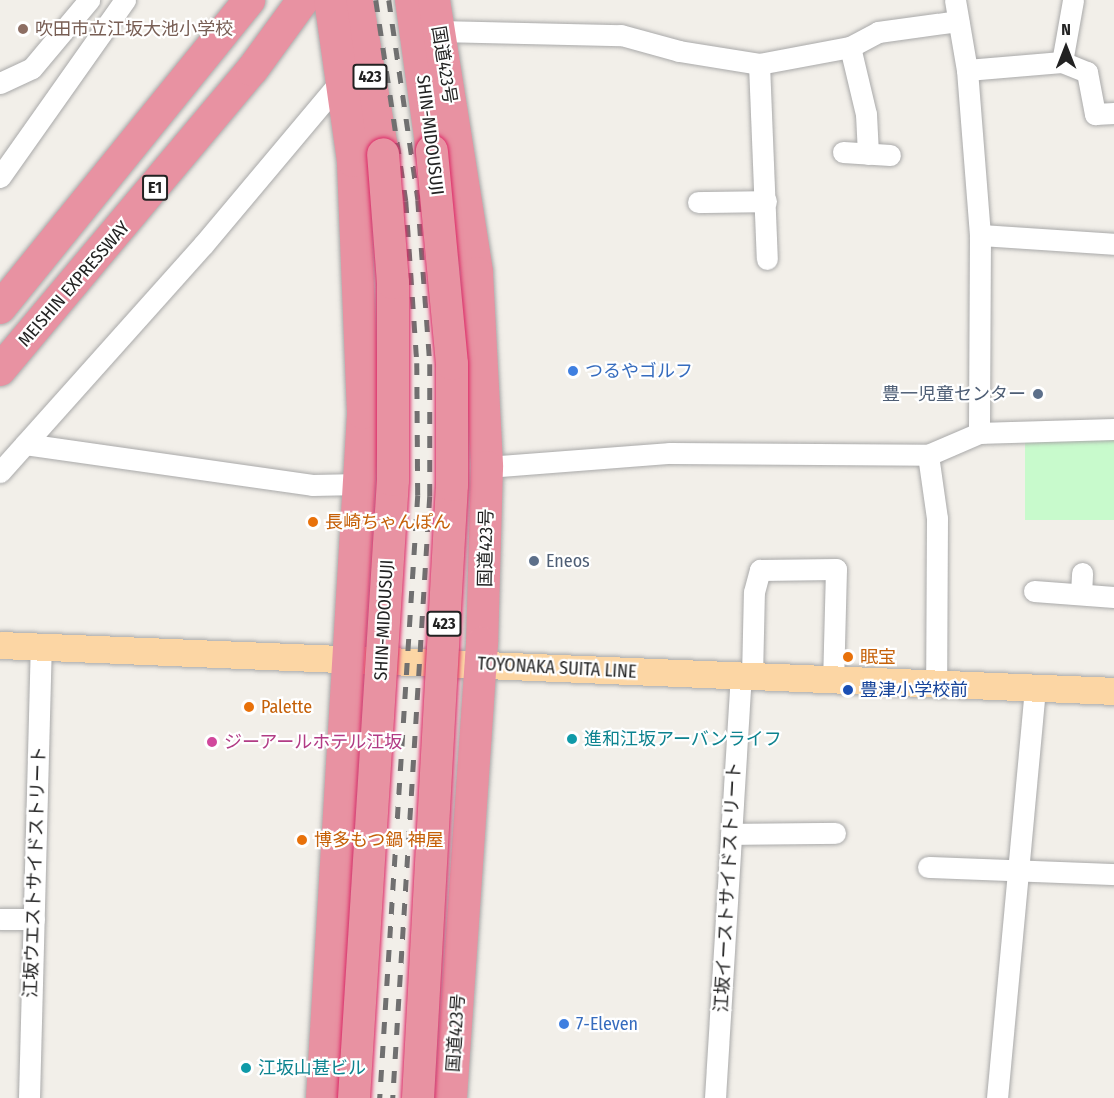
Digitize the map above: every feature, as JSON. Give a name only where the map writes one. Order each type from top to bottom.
[{"type":"highway","name":"E1","points":[[0,308],[249,0]]},
{"type":"highway","name":"MEISHIN EXPRESSWAY","points":[[0,370],[192,143],[303,0]]},
{"type":"highway","name":"423","points":[[322,1098],[361,484],[363,413],[353,161],[343,78],[330,0]]},
{"type":"highway","name":"SHIN-MIDOUSUJI","points":[[354,1098],[393,480],[393,283],[383,154],[357,0]]},
{"type":"highway","name":"SHIN-MIDOUSUJI","points":[[411,0],[432,151],[452,364],[452,485],[418,1098]]},
{"type":"highway","name":"国道423号","points":[[434,0],[477,273],[487,467],[481,665],[451,1098]]},
{"type":"main road","name":"TOYONAKA SUITA LINE","points":[[0,645],[349,656],[481,665],[1114,691]]},
{"type":"street","points":[[0,83],[32,68],[89,0]]},
{"type":"street","points":[[0,177],[125,0]]},
{"type":"street","points":[[955,0],[967,70],[980,235],[979,433]]},
{"type":"street","points":[[1062,62],[1073,0]]},
{"type":"street","points":[[438,31],[621,34],[679,51],[759,64],[850,47],[878,32],[958,21]]},
{"type":"street","points":[[850,47],[866,114],[868,154]]},
{"type":"street","points":[[967,70],[1062,62],[1087,72],[1095,114],[1114,113]]},
{"type":"street","points":[[759,64],[767,259]]},
{"type":"street","points":[[2,462],[25,444],[203,245],[343,78]]},
{"type":"street","points":[[843,153],[890,155]]},
{"type":"street","points":[[698,202],[766,201]]},
{"type":"street","points":[[980,235],[1114,244]]},
{"type":"street","points":[[487,467],[670,453],[928,455],[979,433],[1114,429]]},
{"type":"street","points":[[25,444],[312,484],[361,484]]},
{"type":"street","points":[[928,455],[937,518],[936,685]]},
{"type":"street","name":"江坂イーストサイドストリート","points":[[715,1098],[731,834],[754,592],[760,570],[836,569],[833,680]]},
{"type":"street","points":[[1081,594],[1082,573]]},
{"type":"street","points":[[1034,591],[1114,597]]},
{"type":"street","name":"江坂ウエストサイドストリート","points":[[29,1098],[41,646]]},
{"type":"street","points":[[997,1098],[1035,688]]},
{"type":"street","points":[[731,834],[835,833]]},
{"type":"street","points":[[928,867],[1114,874]]},
{"type":"street","points":[[0,919],[34,919]]},
{"type":"green space","points":[[1025,435],[1114,435],[1114,520],[1025,520]]},
{"type":"railway","points":[[376,0],[406,201],[417,363],[418,495],[380,1098]]},
{"type":"railway","points":[[389,0],[418,200],[430,364],[430,496],[393,1098]]},
{"type":"place","name":"吹田市立江坂大池小学校","points":[[23,29]]},
{"type":"place","name":"つるやゴルフ","points":[[573,371]]},
{"type":"place","name":"豊一児童センター","points":[[1038,394]]},
{"type":"place","name":"長崎ちゃんぽん","points":[[313,522]]},
{"type":"place","name":"Eneos","points":[[534,561]]},
{"type":"place","name":"眠宝","points":[[848,657]]},
{"type":"place","name":"豊津小学校前","points":[[848,690]]},
{"type":"place","name":"Palette","points":[[249,707]]},
{"type":"place","name":"進和江坂アーバンライフ","points":[[572,739]]},
{"type":"place","name":"ジーアールホテル江坂","points":[[212,742]]},
{"type":"place","name":"博多もつ鍋 神屋","points":[[302,840]]},
{"type":"place","name":"7-Eleven","points":[[564,1024]]},
{"type":"place","name":"江坂山甚ビル","points":[[246,1068]]}]
